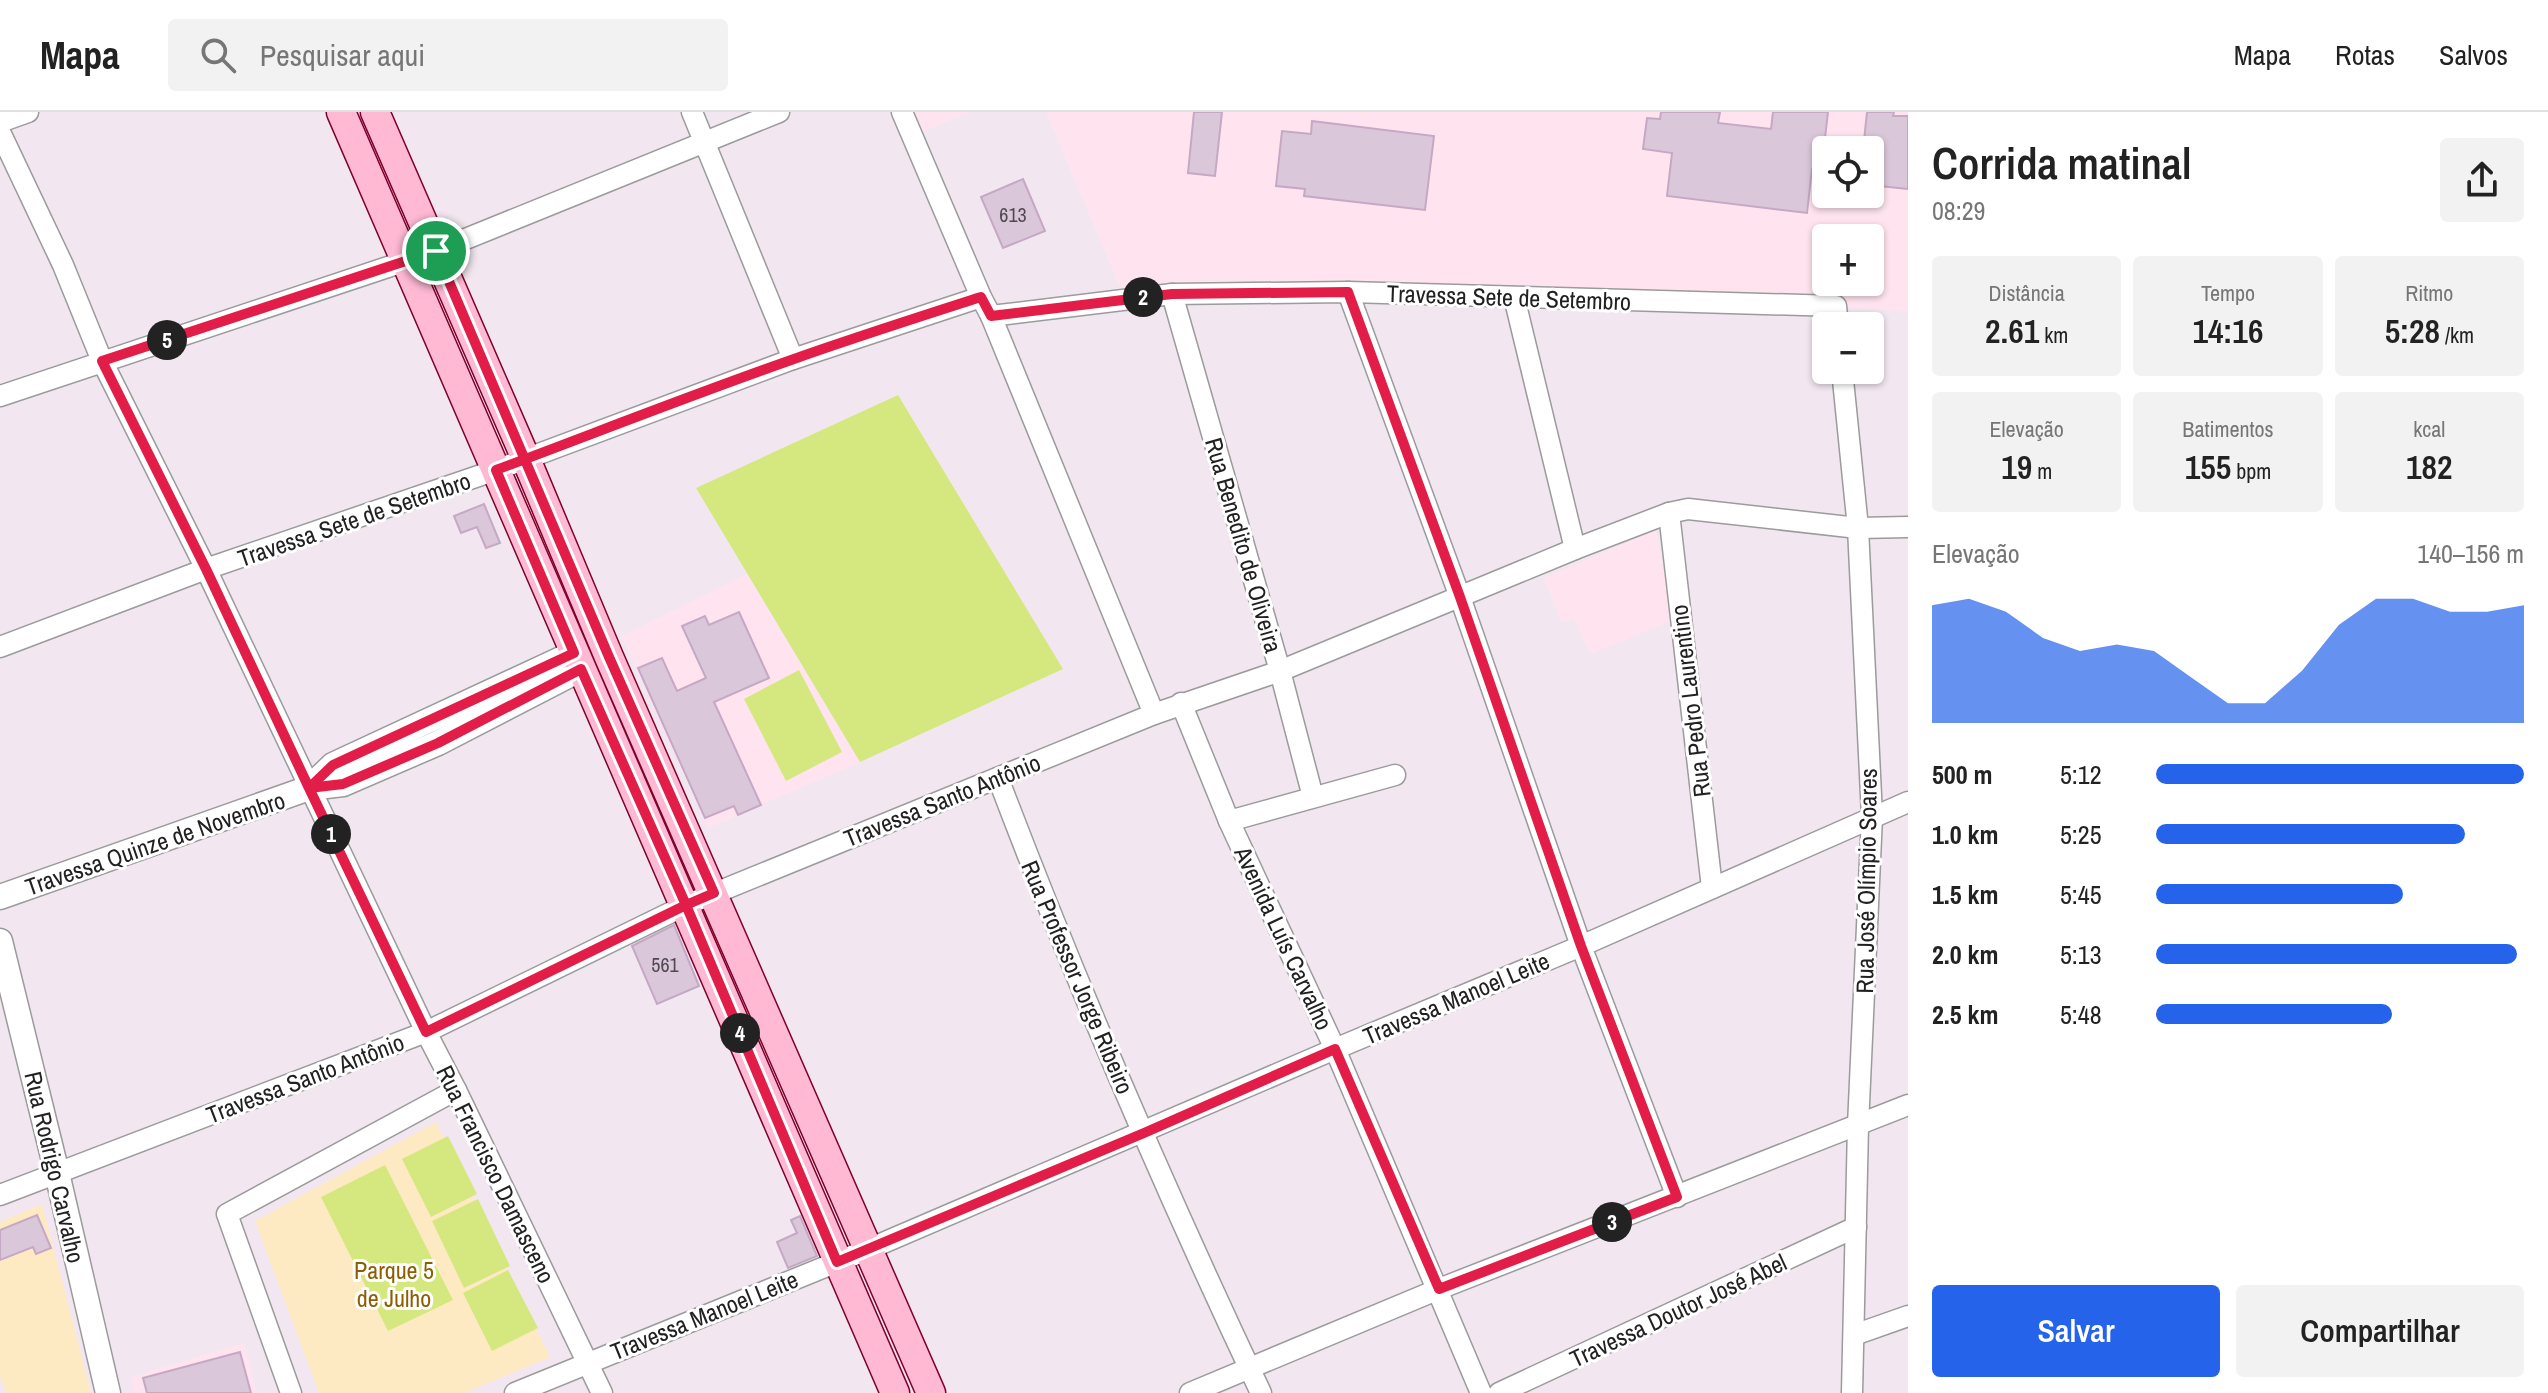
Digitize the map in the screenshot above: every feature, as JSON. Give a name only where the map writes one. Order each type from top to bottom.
[{"type":"main road","points":[[341,112],[895,1393]]},
{"type":"main road","points":[[375,112],[931,1393]]},
{"type":"street","points":[[0,122],[28,112]]},
{"type":"street","points":[[692,112],[793,359]]},
{"type":"street","points":[[0,396],[406,262],[779,112]]},
{"type":"street","points":[[902,112],[991,316],[1154,714]]},
{"type":"street","name":"Rua Francisco Damasceno","points":[[0,132],[63,265],[102,361],[206,569],[602,1393]]},
{"type":"street","points":[[1348,292],[1460,597],[1581,946],[1677,1197]]},
{"type":"street","name":"Travessa Sete de Setembro","points":[[991,316],[1172,294],[1348,292],[1514,297],[1812,315]]},
{"type":"street","name":"Rua Benedito de Oliveira","points":[[1172,294],[1313,797]]},
{"type":"street","name":"Travessa Sete de Setembro","points":[[0,647],[206,569],[496,470],[793,359],[981,297]]},
{"type":"street","points":[[1514,297],[1575,549]]},
{"type":"street","name":"Rua José Olímpio Soares","points":[[1843,384],[1858,528],[1872,816],[1858,1126],[1852,1393]]},
{"type":"street","name":"Travessa Santo Antônio","points":[[0,1195],[426,1032],[714,893],[1181,703],[1280,671],[1669,513],[1688,509],[1858,528],[1908,527]]},
{"type":"street","name":"Rua Pedro Laurentino","points":[[1669,513],[1712,888]]},
{"type":"street","name":"Travessa Quinze de Novembro","points":[[0,897],[309,788],[343,784],[434,732],[578,661]]},
{"type":"street","name":"Avenida Luís Carvalho","points":[[1181,703],[1229,821],[1335,1049],[1481,1393]]},
{"type":"street","points":[[1229,821],[1395,775]]},
{"type":"street","name":"Rua Professor Jorge Ribeiro","points":[[998,778],[1039,888],[1144,1133],[1261,1393]]},
{"type":"street","name":"Travessa Manoel Leite","points":[[515,1393],[1144,1133],[1908,802]]},
{"type":"street","name":"Rua Rodrigo Carvalho","points":[[0,941],[108,1393]]},
{"type":"street","points":[[291,1393],[227,1214],[456,1090]]},
{"type":"street","points":[[1190,1393],[1439,1289],[1908,1105]]},
{"type":"street","name":"Travessa Doutor José Abel","points":[[1499,1393],[1856,1227]]},
{"type":"street","points":[[1854,1335],[1908,1316]]},
{"type":"shaded area","points":[[913,112],[970,112],[921,132]]},
{"type":"shaded area","points":[[1046,112],[1908,112],[1908,311],[1353,280],[1121,289]]},
{"type":"shaded area","points":[[1656,530],[1673,620],[1590,654],[1574,618],[1561,622],[1544,578]]},
{"type":"shaded area","points":[[747,574],[860,762],[708,828],[622,636]]},
{"type":"shaded area","points":[[244,1343],[257,1393],[134,1393],[131,1377]]},
{"type":"green space","points":[[898,395],[1063,669],[860,762],[696,488]]},
{"type":"green space","points":[[799,670],[842,752],[786,781],[744,699]]},
{"type":"green space","name":"Parque 5 de Julho","points":[[436,1122],[550,1357],[464,1393],[319,1393],[255,1221]]},
{"type":"green space","points":[[448,1136],[477,1194],[431,1217],[402,1159]]},
{"type":"green space","points":[[385,1165],[453,1300],[388,1331],[321,1197]]},
{"type":"green space","points":[[478,1199],[510,1266],[464,1288],[432,1221]]},
{"type":"green space","points":[[42,1204],[91,1393],[6,1393],[0,1377],[0,1222]]},
{"type":"green space","points":[[508,1270],[538,1328],[492,1351],[463,1293]]},
{"type":"building","points":[[1194,112],[1222,112],[1215,176],[1188,173]]},
{"type":"building","points":[[1661,112],[1720,112],[1718,123],[1771,129],[1773,112],[1828,112],[1825,136],[1812,136],[1807,213],[1667,196],[1672,153],[1643,149],[1647,118],[1660,119]]},
{"type":"building","points":[[1867,112],[1894,112],[1893,116],[1908,116],[1908,189],[1884,186],[1884,136],[1864,136]]},
{"type":"building","points":[[1312,121],[1434,136],[1425,210],[1304,196],[1305,189],[1276,186],[1282,131],[1311,134]]},
{"type":"building","points":[[1023,179],[1045,231],[1003,248],[981,197]]},
{"type":"building","points":[[484,504],[500,543],[486,548],[477,527],[461,533],[454,516]]},
{"type":"building","points":[[739,612],[769,678],[714,702],[761,805],[738,815],[734,806],[705,818],[638,668],[662,658],[677,691],[706,678],[682,626],[705,616],[709,625]]},
{"type":"building","points":[[674,925],[699,986],[657,1004],[632,946]]},
{"type":"building","points":[[37,1215],[51,1248],[36,1254],[33,1247],[0,1260],[0,1230]]},
{"type":"building","points":[[800,1216],[817,1256],[788,1268],[777,1242],[797,1233],[791,1220]]},
{"type":"building","points":[[240,1352],[251,1393],[147,1393],[143,1378]]},
{"type":"route","points":[[436,251],[102,361],[206,569],[309,788],[343,784],[438,743],[581,669],[686,905],[837,1262],[1335,1049],[1439,1289],[1677,1197],[1581,946],[1460,597],[1348,292],[1172,294],[991,316],[981,297],[793,359],[615,426],[526,459],[496,470],[574,653],[333,765],[309,788],[426,1032],[686,905],[714,893],[609,657],[526,459],[436,251]]}]
